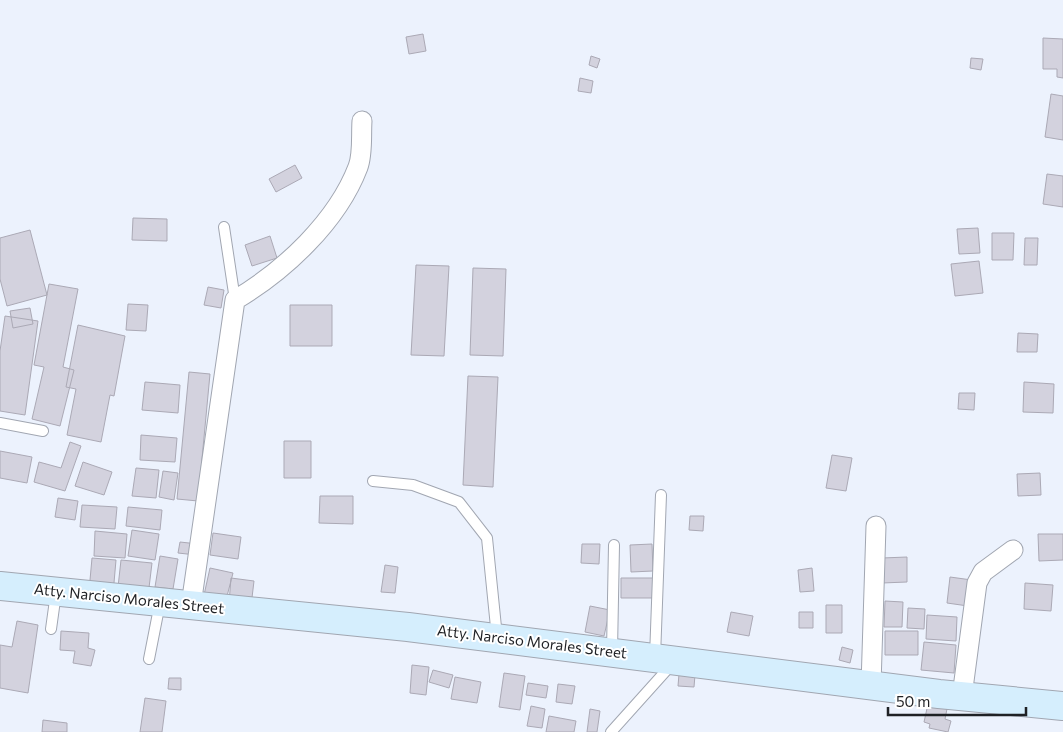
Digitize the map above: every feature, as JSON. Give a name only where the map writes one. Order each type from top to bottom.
[{"type":"street","points":[[191,605],[235,300],[264,282],[331,218],[358,166],[362,121]]},
{"type":"street","points":[[872,685],[876,526]]},
{"type":"street","points":[[962,696],[977,583],[984,572],[1013,550]]},
{"type":"street","name":"Atty. Narciso Morales Street","points":[[0,586],[408,627],[962,696],[1063,706]]},
{"type":"lane","points":[[224,227],[235,300]]},
{"type":"lane","points":[[0,423],[42,431]]},
{"type":"lane","points":[[374,481],[413,485],[459,502],[487,538],[497,638]]},
{"type":"lane","points":[[611,732],[665,659],[661,495]]},
{"type":"lane","points":[[612,652],[614,545]]},
{"type":"lane","points":[[51,630],[56,592]]},
{"type":"lane","points":[[148,659],[160,602]]},
{"type":"building","points":[[423,34],[426,51],[409,54],[406,37]]},
{"type":"building","points":[[1043,38],[1063,39],[1063,78],[1057,77],[1057,69],[1043,69]]},
{"type":"building","points":[[591,56],[600,59],[597,68],[589,65]]},
{"type":"building","points":[[971,58],[983,59],[981,70],[970,68]]},
{"type":"building","points":[[580,78],[593,81],[591,93],[578,91]]},
{"type":"building","points":[[1051,94],[1063,96],[1063,140],[1045,137]]},
{"type":"building","points":[[295,165],[302,178],[276,192],[269,179]]},
{"type":"building","points":[[1047,174],[1063,176],[1063,207],[1043,204]]},
{"type":"building","points":[[133,218],[167,219],[167,241],[132,240]]},
{"type":"building","points":[[978,228],[980,253],[959,254],[957,229]]},
{"type":"building","points":[[30,230],[47,295],[7,306],[0,279],[0,238]]},
{"type":"building","points":[[992,233],[1014,233],[1013,260],[992,260]]},
{"type":"building","points":[[270,236],[277,258],[252,266],[245,245]]},
{"type":"building","points":[[1025,238],[1038,238],[1037,265],[1024,265]]},
{"type":"building","points":[[979,261],[983,293],[955,296],[951,264]]},
{"type":"building","points":[[416,265],[449,266],[444,356],[411,355]]},
{"type":"building","points":[[473,268],[506,269],[503,356],[470,355]]},
{"type":"building","points":[[49,284],[78,289],[63,367],[74,370],[60,426],[32,419],[44,367],[34,365]]},
{"type":"building","points":[[208,287],[224,290],[221,308],[204,305]]},
{"type":"building","points":[[128,304],[148,305],[146,331],[126,330]]},
{"type":"building","points":[[290,305],[332,305],[332,346],[290,346]]},
{"type":"building","points":[[30,308],[33,324],[13,328],[10,311]]},
{"type":"building","points":[[5,316],[38,321],[25,415],[0,411],[0,351]]},
{"type":"building","points":[[78,325],[125,336],[114,396],[110,395],[101,442],[67,435],[76,389],[66,387]]},
{"type":"building","points":[[1018,333],[1038,334],[1037,352],[1017,352]]},
{"type":"building","points":[[189,372],[210,374],[198,501],[177,499]]},
{"type":"building","points":[[468,376],[498,377],[493,487],[463,485]]},
{"type":"building","points":[[145,382],[180,385],[178,413],[142,410]]},
{"type":"building","points":[[1024,382],[1054,384],[1053,413],[1023,412]]},
{"type":"building","points":[[959,393],[975,393],[974,410],[958,409]]},
{"type":"building","points":[[141,435],[177,438],[175,462],[140,460]]},
{"type":"building","points":[[284,441],[311,441],[311,478],[284,478]]},
{"type":"building","points":[[70,442],[81,446],[65,491],[34,482],[39,462],[61,468]]},
{"type":"building","points":[[0,451],[32,457],[27,483],[0,478]]},
{"type":"building","points":[[832,455],[852,458],[846,491],[826,488]]},
{"type":"building","points":[[83,462],[112,472],[104,495],[75,486]]},
{"type":"building","points":[[136,468],[159,470],[156,498],[132,496]]},
{"type":"building","points":[[163,471],[178,473],[174,500],[159,497]]},
{"type":"building","points":[[1040,473],[1041,495],[1018,496],[1017,474]]},
{"type":"building","points":[[320,496],[353,496],[353,524],[319,523]]},
{"type":"building","points":[[58,498],[78,501],[75,520],[55,517]]},
{"type":"building","points":[[82,505],[117,507],[115,529],[80,527]]},
{"type":"building","points":[[128,507],[162,510],[160,530],[126,526]]},
{"type":"building","points":[[690,516],[704,516],[703,531],[689,530]]},
{"type":"building","points":[[132,530],[159,534],[155,560],[128,556]]},
{"type":"building","points":[[95,531],[127,534],[125,558],[94,556]]},
{"type":"building","points":[[213,533],[241,537],[238,559],[210,555]]},
{"type":"building","points":[[1038,534],[1063,534],[1063,560],[1039,561]]},
{"type":"building","points":[[180,542],[198,544],[196,555],[178,553]]},
{"type":"building","points":[[582,544],[600,544],[599,564],[581,563]]},
{"type":"building","points":[[652,544],[653,571],[631,572],[630,545]]},
{"type":"building","points":[[160,556],[178,559],[173,589],[155,587]]},
{"type":"building","points":[[907,557],[907,582],[882,583],[882,558]]},
{"type":"building","points":[[92,558],[116,560],[113,594],[89,591]]},
{"type":"building","points":[[121,560],[152,563],[148,596],[117,596]]},
{"type":"building","points":[[385,565],[398,567],[395,593],[381,592]]},
{"type":"building","points":[[210,568],[233,573],[226,600],[204,595]]},
{"type":"building","points":[[812,568],[814,591],[800,592],[798,570]]},
{"type":"building","points":[[950,577],[979,581],[975,607],[947,603]]},
{"type":"building","points":[[231,578],[254,581],[251,606],[229,603]]},
{"type":"building","points":[[621,578],[655,578],[655,598],[621,598]]},
{"type":"building","points":[[1025,583],[1053,585],[1051,611],[1024,609]]},
{"type":"building","points":[[885,601],[903,602],[902,627],[884,627]]},
{"type":"building","points":[[826,605],[842,605],[842,633],[826,633]]},
{"type":"building","points":[[590,606],[610,610],[604,636],[585,632]]},
{"type":"building","points":[[908,608],[925,609],[924,629],[907,628]]},
{"type":"building","points":[[731,612],[753,616],[749,636],[727,632]]},
{"type":"building","points":[[799,612],[813,612],[813,628],[799,628]]},
{"type":"building","points":[[927,615],[957,617],[956,641],[926,639]]},
{"type":"building","points":[[17,621],[38,625],[28,693],[0,688],[0,645],[12,647]]},
{"type":"building","points":[[61,631],[89,633],[88,648],[95,650],[91,666],[73,663],[75,651],[60,650]]},
{"type":"building","points":[[885,631],[918,631],[918,655],[885,655]]},
{"type":"building","points":[[924,642],[956,645],[954,673],[921,670]]},
{"type":"building","points":[[842,647],[853,650],[850,663],[839,660]]},
{"type":"building","points":[[412,665],[429,667],[426,695],[410,693]]},
{"type":"building","points":[[433,670],[453,675],[449,688],[429,682]]},
{"type":"building","points":[[504,673],[525,676],[520,710],[499,707]]},
{"type":"building","points":[[679,674],[695,675],[694,687],[678,686]]},
{"type":"building","points":[[455,677],[481,682],[477,703],[451,699]]},
{"type":"building","points":[[169,678],[181,678],[181,690],[168,689]]},
{"type":"building","points":[[528,683],[548,686],[546,698],[526,695]]},
{"type":"building","points":[[558,684],[575,686],[572,704],[556,702]]},
{"type":"building","points":[[145,698],[166,701],[162,732],[140,732]]},
{"type":"building","points":[[928,704],[947,709],[945,719],[951,721],[948,732],[929,728],[930,724],[924,722]]},
{"type":"building","points":[[531,706],[545,709],[542,728],[527,726]]},
{"type":"building","points":[[590,709],[600,711],[597,732],[587,732]]},
{"type":"building","points":[[549,716],[576,721],[574,732],[546,732]]},
{"type":"building","points":[[43,720],[67,723],[67,732],[42,732]]}]
